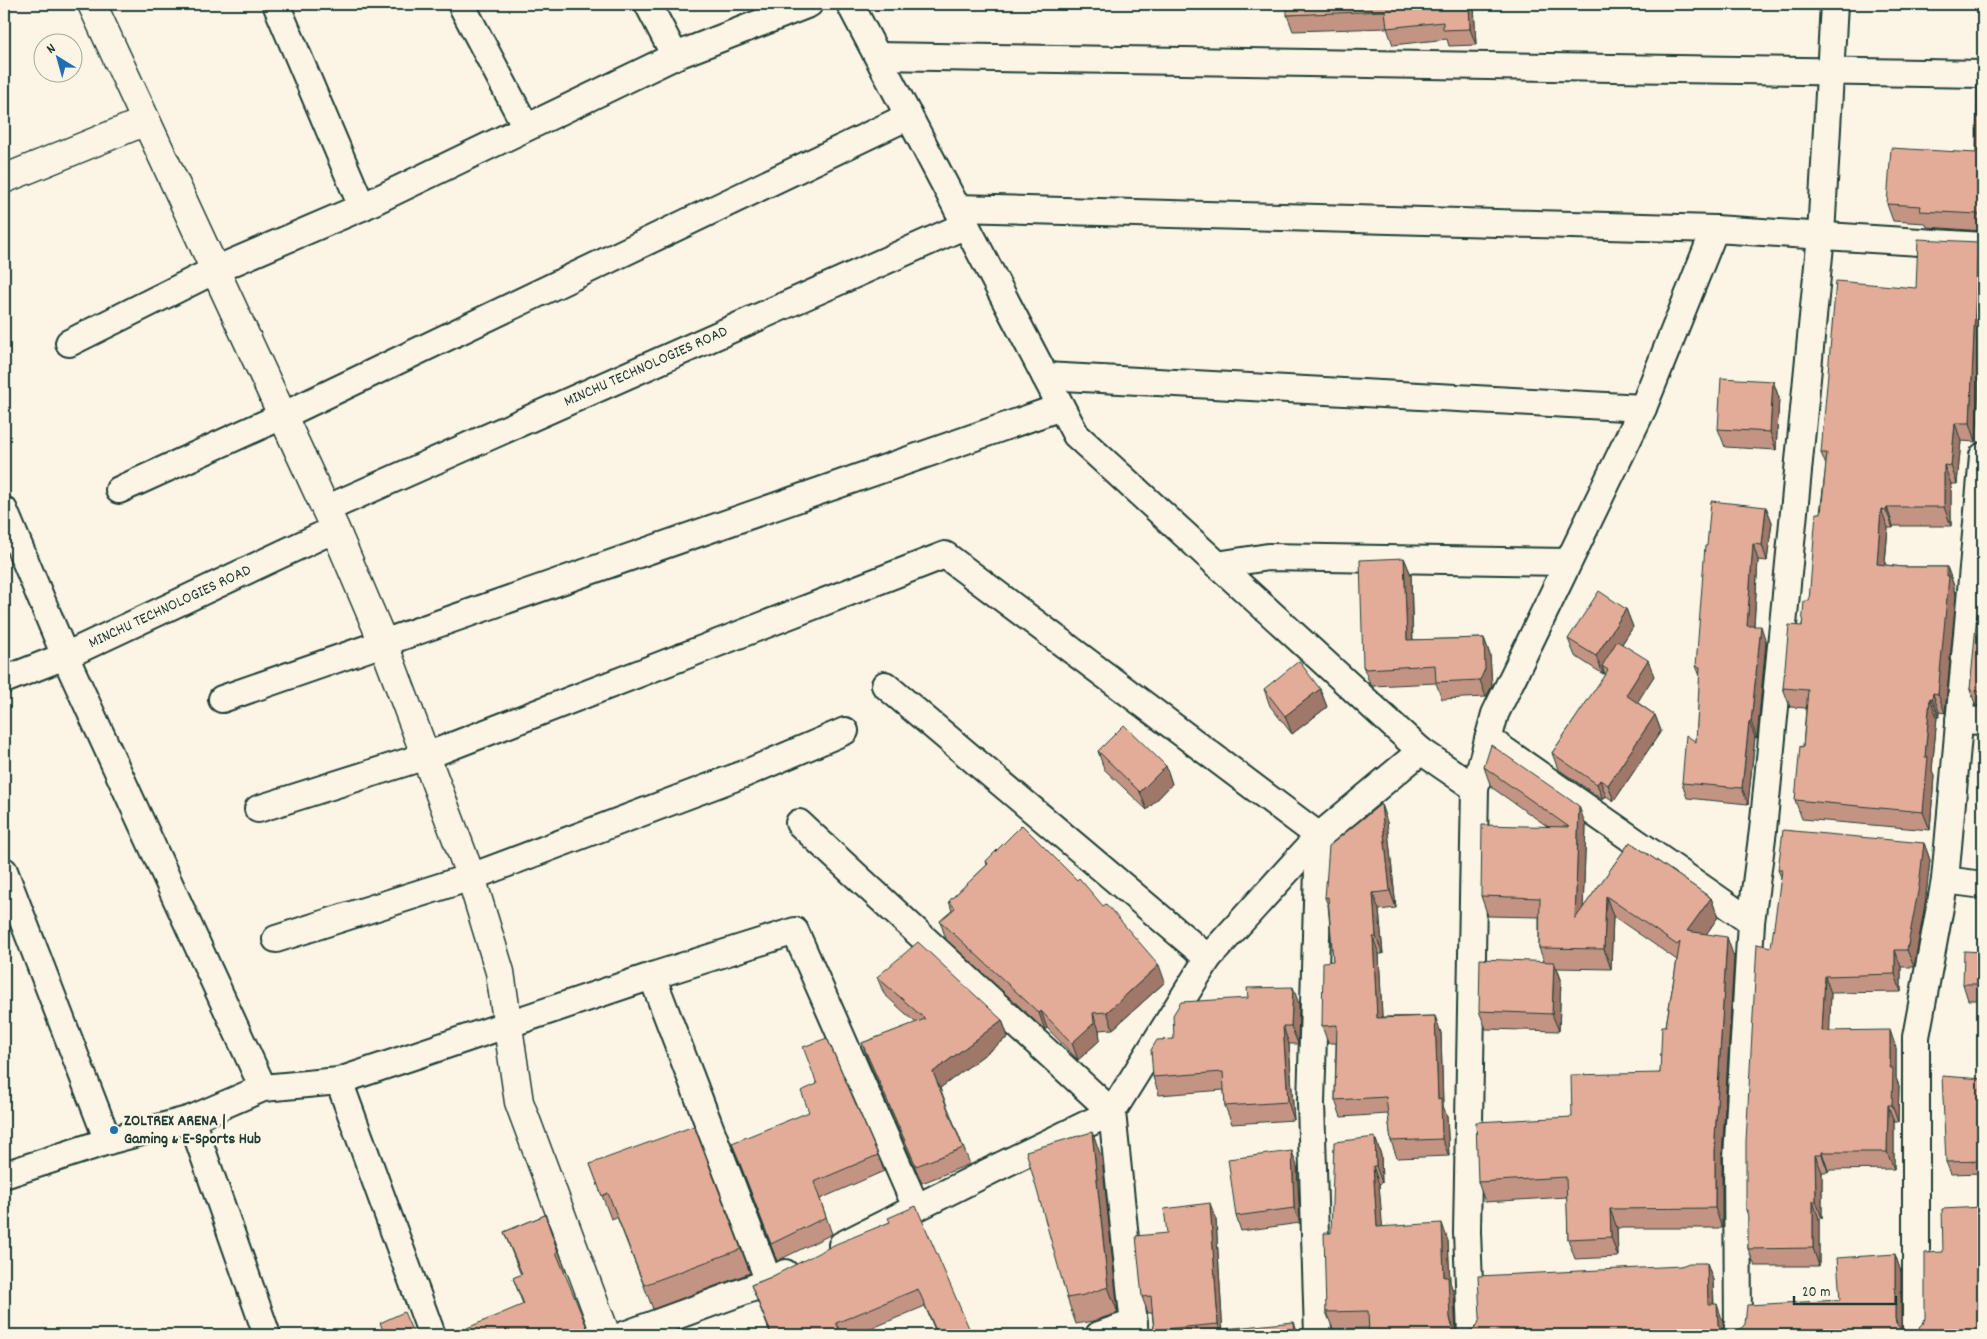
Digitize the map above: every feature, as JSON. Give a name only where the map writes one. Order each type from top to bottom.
[{"type":"street","points":[[92,4],[330,519],[383,642],[470,877],[500,972],[519,1102],[606,1335]]},
{"type":"street","points":[[276,4],[362,207]]},
{"type":"street","points":[[462,4],[526,127]]},
{"type":"street","points":[[648,4],[675,56]]},
{"type":"street","points":[[69,343],[215,270],[362,207],[675,56],[809,4]]},
{"type":"street","points":[[850,4],[1076,435],[1421,751],[1476,788]]},
{"type":"street","points":[[1738,1335],[1737,1158],[1751,922],[1772,831],[1821,235],[1834,4]]},
{"type":"street","points":[[878,56],[1831,70],[1983,74]]},
{"type":"street","points":[[119,490],[282,416],[908,116]]},
{"type":"street","points":[[4,179],[146,121]]},
{"type":"street","points":[[962,216],[1715,229],[1983,246]]},
{"type":"street","name":"MINCHU TECHNOLOGIES ROAD","points":[[4,680],[66,656],[330,519],[962,216]]},
{"type":"street","points":[[1471,1335],[1479,1278],[1467,1232],[1476,788],[1495,714],[1643,408],[1715,229]]},
{"type":"street","points":[[1045,376],[1643,408]]},
{"type":"street","points":[[222,699],[1061,407]]},
{"type":"street","points":[[1916,1335],[1916,1037],[1945,880],[1938,846],[1971,720],[1983,456]]},
{"type":"street","points":[[4,510],[66,656],[263,1088]]},
{"type":"street","points":[[258,809],[426,756],[945,555],[1319,836]]},
{"type":"street","points":[[1217,565],[1268,557],[1568,562]]},
{"type":"street","points":[[885,685],[1208,958]]},
{"type":"street","points":[[276,939],[470,877],[744,774],[845,731]]},
{"type":"street","points":[[1488,739],[1751,922]]},
{"type":"street","points":[[624,1335],[769,1282],[916,1207],[1112,1112],[1208,958],[1319,836],[1421,751]]},
{"type":"street","points":[[799,823],[1112,1112],[1134,1329],[1098,1335]]},
{"type":"street","points":[[1318,1335],[1311,1103],[1319,836]]},
{"type":"street","points":[[4,871],[108,1141]]},
{"type":"street","points":[[1945,880],[1983,885]]},
{"type":"street","points":[[4,1175],[108,1141],[191,1119],[263,1088],[339,1081],[508,1023],[795,932],[916,1207]]},
{"type":"street","points":[[652,976],[769,1282]]},
{"type":"street","points":[[339,1081],[432,1335]]},
{"type":"street","points":[[191,1119],[267,1335]]},
{"type":"building","points":[[1287,4],[1469,4],[1470,29],[1443,30],[1443,22],[1387,28],[1385,11],[1287,15]]},
{"type":"building","points":[[1977,84],[1983,84],[1983,216],[1978,214],[1920,211],[1921,206],[1887,204],[1891,148],[1976,153]]},
{"type":"building","points":[[1918,239],[1978,242],[1970,423],[1955,423],[1951,466],[1944,465],[1944,507],[1887,507],[1886,510],[1881,509],[1877,564],[1903,567],[1947,567],[1947,576],[1949,576],[1938,694],[1933,693],[1932,699],[1930,698],[1925,757],[1928,757],[1923,812],[1795,800],[1800,746],[1803,747],[1808,690],[1783,688],[1789,625],[1802,626],[1804,601],[1809,601],[1816,513],[1821,513],[1827,453],[1821,453],[1836,281],[1916,288]]},
{"type":"building","points":[[1721,378],[1773,381],[1770,432],[1718,429]]},
{"type":"building","points":[[1711,501],[1766,507],[1762,545],[1753,544],[1747,626],[1761,626],[1742,788],[1682,783],[1686,735],[1696,742],[1700,667],[1696,666],[1705,546],[1707,546]]},
{"type":"building","points":[[1404,558],[1407,640],[1484,638],[1485,669],[1480,680],[1436,682],[1435,665],[1366,669],[1363,666],[1360,560]]},
{"type":"building","points":[[1980,581],[1983,581],[1983,692],[1970,690]]},
{"type":"building","points":[[1599,591],[1626,609],[1596,656],[1568,639]]},
{"type":"building","points":[[1617,641],[1648,660],[1626,695],[1655,715],[1608,785],[1600,780],[1597,784],[1552,753],[1608,670],[1602,666]]},
{"type":"building","points":[[1299,661],[1320,689],[1285,716],[1264,689]]},
{"type":"building","points":[[1124,725],[1166,766],[1140,792],[1098,751]]},
{"type":"building","points":[[1983,742],[1983,799],[1978,798]]},
{"type":"building","points":[[1491,745],[1579,806],[1575,919],[1630,842],[1711,898],[1687,931],[1727,937],[1715,1137],[1715,1208],[1610,1209],[1611,1237],[1568,1239],[1566,1177],[1478,1182],[1476,1122],[1572,1117],[1571,1075],[1660,1073],[1662,1026],[1666,1026],[1680,942],[1677,945],[1606,896],[1604,949],[1539,948],[1540,898],[1481,896],[1482,825],[1569,827],[1484,767]]},
{"type":"building","points":[[1381,804],[1390,891],[1373,893],[1376,937],[1373,937],[1377,1018],[1435,1016],[1438,1100],[1441,1099],[1442,1139],[1391,1141],[1386,1097],[1335,1100],[1337,1025],[1322,1026],[1323,962],[1333,961],[1328,897],[1325,898],[1329,846]]},
{"type":"building","points":[[1022,825],[1077,880],[1079,878],[1103,906],[1106,904],[1159,965],[1107,1012],[1093,1013],[1094,1023],[1072,1043],[1041,1011],[1039,1013],[940,921],[955,908],[949,901],[988,864],[986,861]]},
{"type":"building","points":[[1783,830],[1924,843],[1919,886],[1907,950],[1895,950],[1895,974],[1825,976],[1822,1031],[1890,1030],[1890,1068],[1893,1068],[1892,1105],[1888,1105],[1887,1152],[1822,1152],[1822,1155],[1815,1155],[1816,1201],[1813,1201],[1813,1248],[1748,1249],[1746,1141],[1757,944],[1771,947],[1782,870],[1778,870]]},
{"type":"building","points":[[918,942],[1002,1020],[933,1072],[963,1148],[916,1166],[862,1043],[925,1019],[877,977]]},
{"type":"building","points":[[1964,951],[1983,952],[1983,984],[1963,984]]},
{"type":"building","points":[[1480,959],[1554,962],[1552,1014],[1479,1011]]},
{"type":"building","points":[[1293,987],[1291,1026],[1283,1026],[1288,1102],[1225,1106],[1223,1072],[1153,1077],[1151,1050],[1157,1040],[1174,1039],[1173,1015],[1181,1002],[1248,998],[1247,988]]},
{"type":"building","points":[[827,1038],[878,1155],[814,1182],[826,1217],[771,1244],[732,1143],[809,1112],[801,1091],[817,1084],[803,1047]]},
{"type":"building","points":[[1942,1076],[1983,1079],[1983,1161],[1946,1162]]},
{"type":"building","points":[[694,1126],[741,1249],[644,1285],[608,1193],[602,1196],[590,1164]]},
{"type":"building","points":[[1092,1132],[1108,1287],[1084,1295],[1067,1298],[1026,1151]]},
{"type":"building","points":[[1375,1137],[1376,1166],[1373,1166],[1377,1227],[1442,1223],[1444,1277],[1448,1277],[1450,1318],[1452,1326],[1458,1331],[1472,1330],[1478,1324],[1480,1317],[1478,1276],[1681,1266],[1689,1263],[1707,1263],[1708,1304],[1717,1304],[1718,1325],[1724,1330],[1732,1332],[1740,1330],[1745,1324],[1747,1305],[1840,1300],[1837,1258],[1895,1254],[1896,1324],[1902,1330],[1910,1332],[1917,1330],[1923,1324],[1925,1318],[1925,1253],[1943,1252],[1942,1209],[1983,1207],[1983,1335],[1369,1335],[1368,1311],[1326,1312],[1324,1233],[1331,1233],[1334,1142]]},
{"type":"building","points":[[1292,1151],[1294,1208],[1236,1216],[1228,1159]]},
{"type":"building","points":[[1210,1203],[1218,1324],[1154,1330],[1151,1296],[1142,1297],[1136,1236],[1167,1233],[1164,1209]]},
{"type":"building","points":[[916,1206],[972,1335],[938,1335],[918,1289],[836,1323],[842,1335],[772,1335],[751,1285],[769,1278],[836,1244],[890,1222],[888,1218]]},
{"type":"building","points":[[545,1215],[558,1252],[556,1252],[590,1335],[470,1335],[467,1328],[524,1304],[513,1278],[522,1274],[504,1232]]},
{"type":"building","points":[[404,1312],[414,1335],[385,1335],[380,1323]]},
{"type":"building","points":[[1294,1322],[1295,1335],[1225,1335],[1224,1329]]},
{"type":"place","name":"ZOLTREX ARENA | Gaming & E-Sports Hub","points":[[114,1130]]}]
